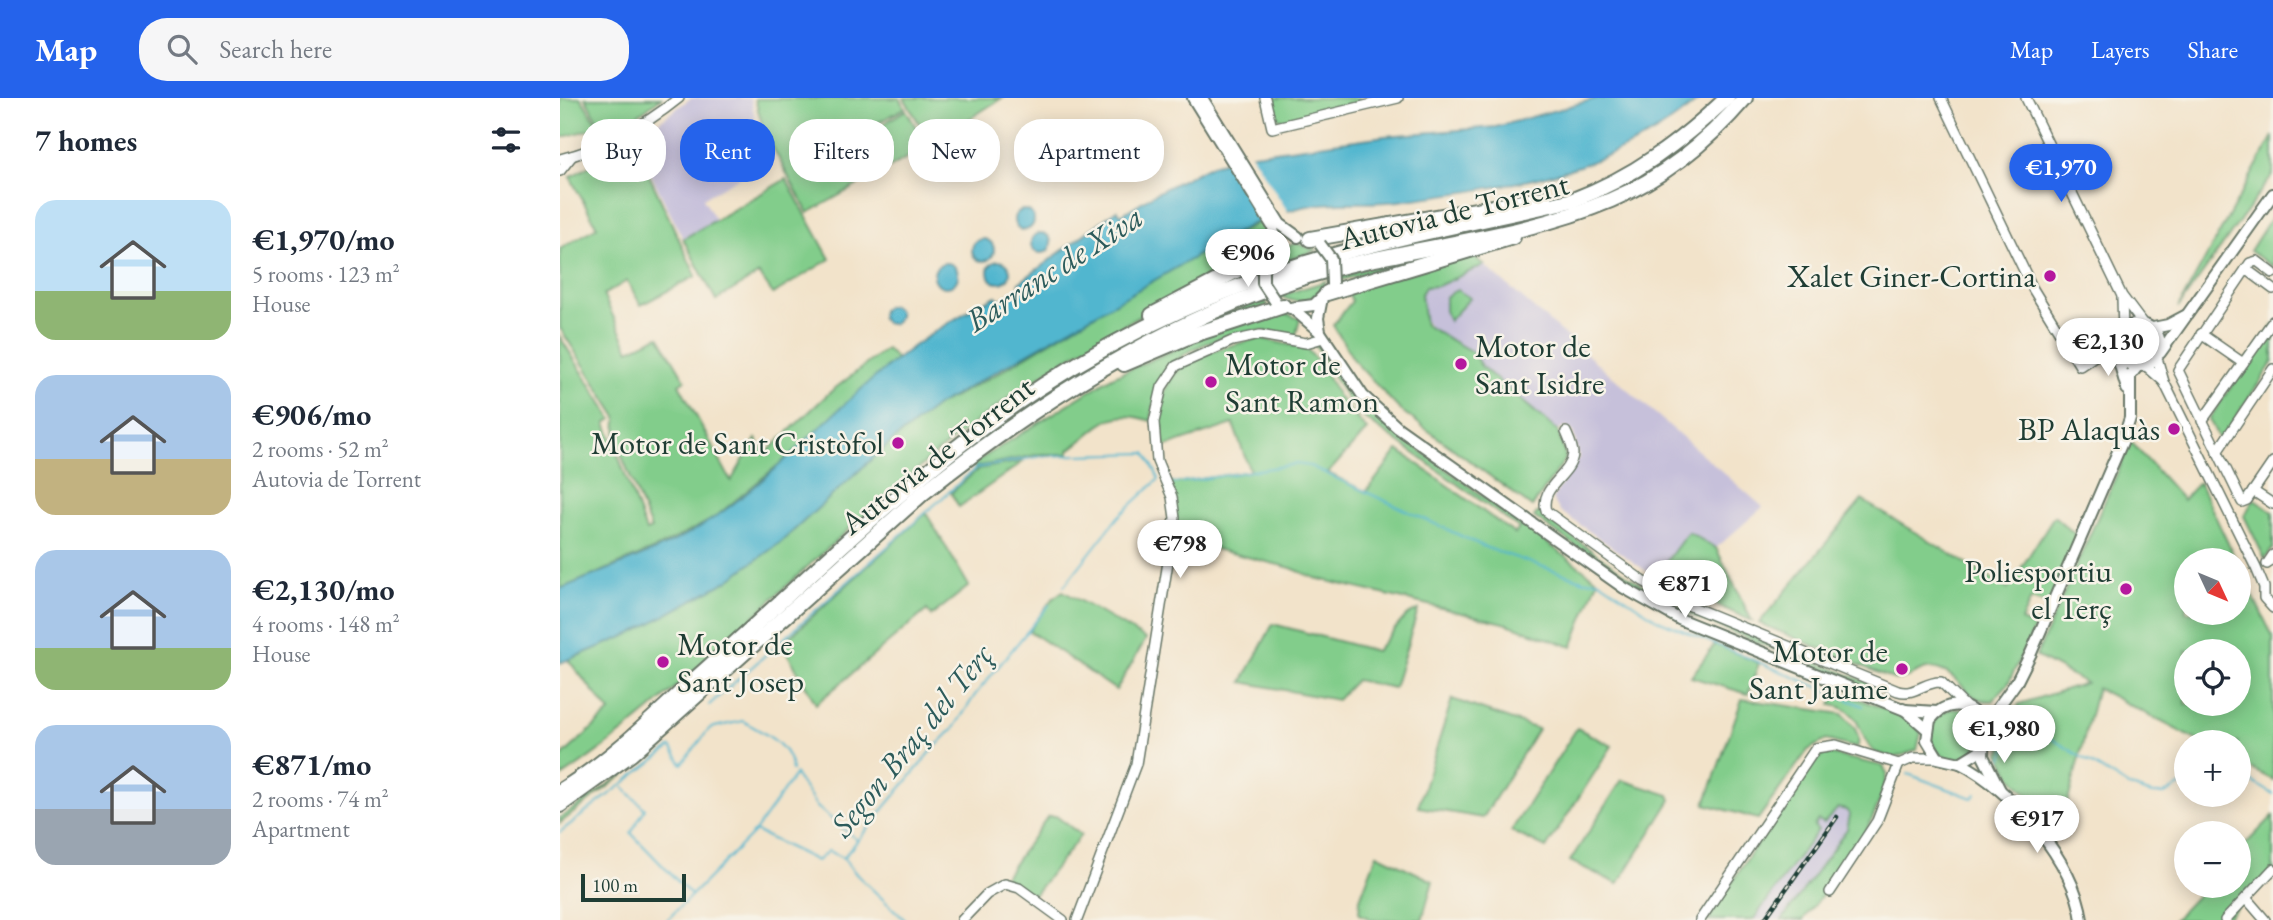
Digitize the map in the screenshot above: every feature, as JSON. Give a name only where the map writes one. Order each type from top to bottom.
[{"type":"highway","name":"Autovia de Torrent","points":[[560,789],[623,744],[955,449],[1035,389],[1088,356],[1170,315],[1294,267],[1356,248],[1573,200],[1606,187],[1647,165],[1686,136],[1727,98]]},
{"type":"highway","name":"Autovia de Torrent","points":[[560,805],[631,754],[923,493],[998,435],[1105,365],[1177,327],[1298,280],[1359,262],[1531,225],[1612,200],[1655,177],[1704,140],[1745,98]]},
{"type":"highway","points":[[1309,240],[1578,192],[1603,183],[1686,136]]},
{"type":"highway","points":[[1327,292],[1615,204],[1658,183],[1704,140]]},
{"type":"highway","points":[[1088,356],[1180,298],[1269,252]]},
{"type":"highway","points":[[1069,388],[1190,336],[1283,305]]},
{"type":"main road","points":[[1193,98],[1224,141],[1277,225],[1309,240],[1331,259],[1327,292],[1318,318],[1321,335]]},
{"type":"main road","points":[[1202,98],[1224,141]]},
{"type":"main road","points":[[2000,790],[1981,750],[1984,727],[2007,695],[2031,653],[2123,440],[2130,418],[2130,376],[2158,355],[2273,194]]},
{"type":"main road","points":[[1277,225],[1263,283],[1283,305],[1321,335],[1363,396],[1398,428],[1624,587],[1679,619],[1905,710],[1991,708],[2007,695]]},
{"type":"main road","points":[[1269,252],[1309,240]]},
{"type":"main road","points":[[1283,305],[1309,307],[1327,292]]},
{"type":"main road","points":[[2129,398],[2118,346],[2123,332],[2132,325],[2168,325],[2187,314]]},
{"type":"main road","points":[[2148,326],[2160,339],[2158,355]]},
{"type":"main road","points":[[2122,358],[2142,366]]},
{"type":"main road","points":[[1969,708],[1984,727]]},
{"type":"main road","points":[[1927,735],[1942,709]]},
{"type":"main road","points":[[1905,710],[1927,735],[1938,758],[1960,763],[2000,790],[2054,851],[2076,894],[2082,920]]},
{"type":"main road","points":[[1960,763],[1981,750]]},
{"type":"street","points":[[560,159],[626,134],[679,98]]},
{"type":"street","points":[[1265,98],[1272,128],[1398,98]]},
{"type":"street","points":[[1941,98],[2034,290],[2070,353],[2080,366],[2102,351],[2118,346]]},
{"type":"street","points":[[2026,98],[2122,296],[2148,326]]},
{"type":"street","points":[[560,171],[572,156]]},
{"type":"street","points":[[2273,273],[2255,261],[2246,270],[2179,366],[2178,372],[2242,502],[2273,462]]},
{"type":"street","points":[[2246,270],[2273,289]]},
{"type":"street","points":[[2122,296],[2123,332]]},
{"type":"street","points":[[2202,421],[2273,321]]},
{"type":"street","points":[[2201,334],[2243,363]]},
{"type":"street","points":[[1077,920],[1136,764],[1175,518],[1172,497],[1157,461],[1154,422],[1162,387],[1175,366],[1232,341],[1261,335],[1301,343],[1321,335]]},
{"type":"street","points":[[2158,355],[2164,382],[2270,597]]},
{"type":"street","points":[[2142,366],[2164,382]]},
{"type":"street","points":[[2217,452],[2269,382],[2273,369]]},
{"type":"street","points":[[1566,432],[1573,452],[1572,461],[1546,495],[1546,511],[1643,581],[1683,603],[1898,691],[1909,692],[1937,681],[1949,688],[1969,708]]},
{"type":"street","points":[[2253,491],[2273,504]]},
{"type":"street","points":[[2267,564],[2273,555]]},
{"type":"street","points":[[1942,709],[1949,688]]},
{"type":"street","points":[[1913,758],[1927,735]]},
{"type":"street","points":[[1700,920],[1816,748],[1836,745],[1899,764],[1913,758],[1938,758]]},
{"type":"street","points":[[1830,892],[1877,821],[1899,764]]},
{"type":"street","points":[[2251,893],[2273,869]]},
{"type":"street","points":[[962,920],[988,894],[1006,884],[1019,888],[1063,920]]},
{"type":"street","points":[[2225,920],[2246,898],[2265,920]]},
{"type":"shaded area","points":[[691,98],[751,98],[755,119],[680,119],[680,182],[731,182],[703,198],[716,221],[683,239],[655,182],[666,182],[666,119],[662,119]]},
{"type":"shaded area","points":[[1484,265],[1763,507],[1716,548],[1688,532],[1655,577],[1560,511],[1552,499],[1579,457],[1573,431],[1565,427],[1558,431],[1482,367],[1472,352],[1432,331],[1422,316],[1421,294],[1425,287],[1438,286]]},
{"type":"shaded area","points":[[1838,808],[1846,810],[1850,815],[1848,829],[1782,920],[1753,920],[1818,830],[1813,827],[1819,819]]},
{"type":"green space","points":[[560,98],[581,98],[594,119],[581,119],[581,132],[560,138]]},
{"type":"green space","points":[[585,98],[661,98],[632,119],[597,119]]},
{"type":"green space","points":[[899,98],[905,108],[884,119],[789,119],[789,178],[775,152],[775,119],[761,119],[755,99]]},
{"type":"green space","points":[[904,98],[1002,98],[969,119],[917,119]]},
{"type":"green space","points":[[1272,98],[1359,98],[1360,101],[1287,121],[1278,118]]},
{"type":"green space","points":[[906,110],[911,119],[908,119],[908,157],[894,165],[894,119],[891,119]]},
{"type":"green space","points":[[2273,136],[2273,174],[2178,308]]},
{"type":"green space","points":[[581,171],[581,182],[652,182],[696,276],[641,305],[627,281],[603,295],[629,350],[659,336],[685,380],[679,384],[731,481],[756,439],[765,454],[829,393],[886,349],[897,359],[807,441],[713,519],[659,547],[560,589],[560,337],[612,419],[606,423],[646,531],[651,529],[616,441],[617,417],[560,328],[560,249],[597,227],[570,177]]},
{"type":"green space","points":[[786,179],[830,259],[773,294],[759,274],[716,300],[683,239]]},
{"type":"green space","points":[[791,182],[863,182],[808,213]]},
{"type":"green space","points":[[2273,216],[2273,267],[2250,251]]},
{"type":"green space","points":[[1263,220],[1269,229],[1264,246],[1256,255],[1172,298],[1090,345],[974,424],[866,514],[659,702],[611,742],[560,778],[560,758],[610,712],[568,660],[632,633],[727,581],[781,542],[886,446],[938,405],[995,375],[1172,268]]},
{"type":"green space","points":[[1479,242],[1341,280],[1342,274]]},
{"type":"green space","points":[[1295,243],[1317,250],[1269,267],[1279,250]]},
{"type":"green space","points":[[1473,255],[1484,265],[1438,286],[1425,287],[1421,294],[1425,325],[1472,352],[1482,367],[1558,431],[1566,458],[1532,507],[1399,409],[1355,362],[1333,325],[1352,301],[1347,290]]},
{"type":"green space","points":[[1326,281],[1318,293],[1307,300],[1294,301],[1280,296]]},
{"type":"green space","points":[[1457,290],[1470,298],[1449,321],[1445,311],[1445,297]]},
{"type":"green space","points":[[1263,299],[1268,305],[1163,342]]},
{"type":"green space","points":[[1279,311],[1300,319],[1295,338],[1257,331],[1233,335],[1193,349],[1172,365],[1161,379],[1151,421],[1125,416],[1115,418],[1097,427],[1069,450],[1069,454],[1041,454],[975,467],[971,465],[1112,377],[1224,328]]},
{"type":"green space","points":[[2273,326],[2273,362],[2220,441],[2209,419]]},
{"type":"green space","points":[[1259,338],[1307,349],[1323,368],[1339,398],[1367,430],[1328,473],[1366,492],[1398,450],[1515,534],[1519,528],[1363,417],[1347,399],[1315,345],[1319,343],[1353,395],[1373,416],[1598,580],[1572,647],[1504,623],[1315,578],[1291,568],[1175,539],[1169,484],[1250,471],[1233,424],[1161,448],[1160,420],[1163,398],[1170,381],[1194,359]]},
{"type":"green space","name":"Poliesportiu el Terç","points":[[2131,442],[2183,500],[2199,482],[2230,548],[2174,548],[2174,625],[2251,625],[2251,592],[2273,637],[2273,780],[2251,769],[2251,730],[2177,730],[2097,688],[2060,832],[2011,776],[2000,753],[2019,704],[2086,683],[2036,656]]},
{"type":"green space","points":[[1024,461],[959,507],[951,493],[978,469]]},
{"type":"green space","points":[[2254,499],[2273,512],[2273,548],[2265,559],[2244,516]]},
{"type":"green space","points":[[1862,500],[2008,589],[2054,516],[2078,537],[2049,605],[2031,599],[2021,621],[2035,627],[2008,684],[1992,701],[1976,698],[1948,673],[1940,670],[1927,669],[1905,678],[1893,679],[1759,623]]},
{"type":"green space","points":[[926,513],[969,586],[931,616],[927,610],[816,704],[782,644]]},
{"type":"green space","points":[[1537,513],[1542,513],[1628,576],[1674,604],[1874,685],[1872,690],[1671,607],[1619,576],[1534,517]]},
{"type":"green space","points":[[1688,532],[1716,548],[1752,621],[1655,577]]},
{"type":"green space","points":[[1063,591],[1146,639],[1116,690],[1029,631],[1052,599]]},
{"type":"green space","points":[[1418,610],[1394,688],[1356,680],[1337,700],[1242,682],[1273,624],[1376,651],[1406,616]]},
{"type":"green space","points":[[1715,644],[1759,663],[1748,694],[1691,677]]},
{"type":"green space","points":[[1838,691],[1912,719],[1921,733],[1917,750],[1894,758],[1874,752],[1854,717],[1849,712],[1831,705]]},
{"type":"green space","points":[[1452,699],[1538,729],[1483,818],[1418,807]]},
{"type":"green space","points":[[1742,699],[1842,714],[1857,733],[1857,748],[1826,740],[1808,750],[1758,819],[1705,804]]},
{"type":"green space","points":[[1955,709],[1972,717],[1980,734],[1972,751],[1955,759],[1938,751],[1930,734],[1938,717]]},
{"type":"green space","points":[[1577,728],[1612,746],[1546,848],[1511,831]]},
{"type":"green space","points":[[1825,753],[1883,766],[1887,774],[1874,814],[1854,851],[1803,920],[1782,920],[1847,829],[1850,815],[1846,810],[1838,808],[1824,823],[1818,820],[1814,826],[1818,830],[1753,920],[1708,920],[1784,803]]},
{"type":"green space","points":[[639,763],[560,823],[560,818]]},
{"type":"green space","points":[[1622,780],[1669,795],[1671,800],[1618,884],[1570,861]]},
{"type":"green space","points":[[1048,816],[1056,816],[1081,835],[1034,895],[1003,879]]},
{"type":"green space","points":[[2273,816],[2273,869],[2251,892],[2251,839]]},
{"type":"green space","points":[[1377,854],[1433,881],[1422,920],[1373,920],[1359,914],[1360,899]]},
{"type":"green space","points":[[2195,898],[2246,898],[2225,920],[2174,920]]},
{"type":"water","name":"Barranc de Xiva","points":[[1598,98],[1701,98],[1634,144],[1559,172],[1440,196],[1308,206],[1252,224],[938,405],[886,446],[781,542],[727,581],[633,633],[560,663],[560,589],[660,548],[715,517],[762,480],[851,398],[909,350],[983,303],[996,296],[1000,300],[1022,288],[1019,283],[1117,210],[1121,215],[1156,193],[1212,165],[1253,154],[1385,136],[1496,127]]},
{"type":"water","points":[[1020,210],[1028,210],[1034,220],[1028,230],[1020,230],[1014,224],[1014,216]]},
{"type":"water","points":[[1037,233],[1045,233],[1051,243],[1045,253],[1037,253],[1031,247],[1031,239]]},
{"type":"water","points":[[979,239],[987,239],[994,246],[994,254],[987,261],[979,261],[972,254],[972,246]]},
{"type":"water","points":[[995,261],[1003,261],[1010,268],[1010,276],[1003,283],[995,283],[988,276],[988,268]]},
{"type":"water","points":[[946,263],[955,266],[958,275],[955,284],[946,287],[937,284],[934,275],[937,266]]},
{"type":"water","points":[[886,306],[894,306],[899,315],[897,322],[886,324],[881,319],[881,311]]},
{"type":"pier","points":[[1250,152],[1290,215],[1265,223],[1226,158]]},
{"type":"waterway","points":[[709,705],[976,468],[1043,456],[1146,453],[1159,479],[1118,517],[1064,586]]},
{"type":"waterway","points":[[1170,484],[1296,464],[1310,466],[1487,548],[1585,581],[1598,580],[1658,620],[1863,706]]},
{"type":"waterway","name":"Segon Braç del Terç","points":[[667,920],[755,831],[817,861],[828,851],[843,858],[935,747],[954,728],[975,695],[1049,605]]},
{"type":"waterway","points":[[560,832],[671,747],[682,764],[710,728],[743,721],[781,746],[787,753],[792,771]]},
{"type":"waterway","points":[[2013,729],[2014,725],[2049,737],[2128,786],[2152,794],[2164,794],[2174,789]]},
{"type":"waterway","points":[[2003,758],[2012,732]]},
{"type":"waterway","points":[[795,774],[817,807],[857,840]]},
{"type":"waterway","points":[[1908,774],[1972,798],[1976,794]]},
{"type":"waterway","points":[[755,831],[794,776]]},
{"type":"waterway","points":[[2251,781],[2273,794]]},
{"type":"waterway","points":[[623,787],[645,809],[631,833],[691,895]]},
{"type":"waterway","points":[[844,859],[857,875],[905,920]]},
{"type":"railway","points":[[1764,920],[1837,817]]},
{"type":"place","name":"Xalet Giner-Cortina","points":[[2050,276]]},
{"type":"place","name":"Motor de Sant Isidre","points":[[1461,364]]},
{"type":"place","name":"Motor de Sant Ramon","points":[[1211,382]]},
{"type":"place","name":"BP Alaquàs","points":[[2174,429]]},
{"type":"place","name":"Motor de Sant Cristòfol","points":[[898,443]]},
{"type":"place","name":"Poliesportiu el Terç","points":[[2126,589]]},
{"type":"place","name":"Motor de Sant Josep","points":[[663,662]]},
{"type":"place","name":"Motor de Sant Jaume","points":[[1902,669]]}]
